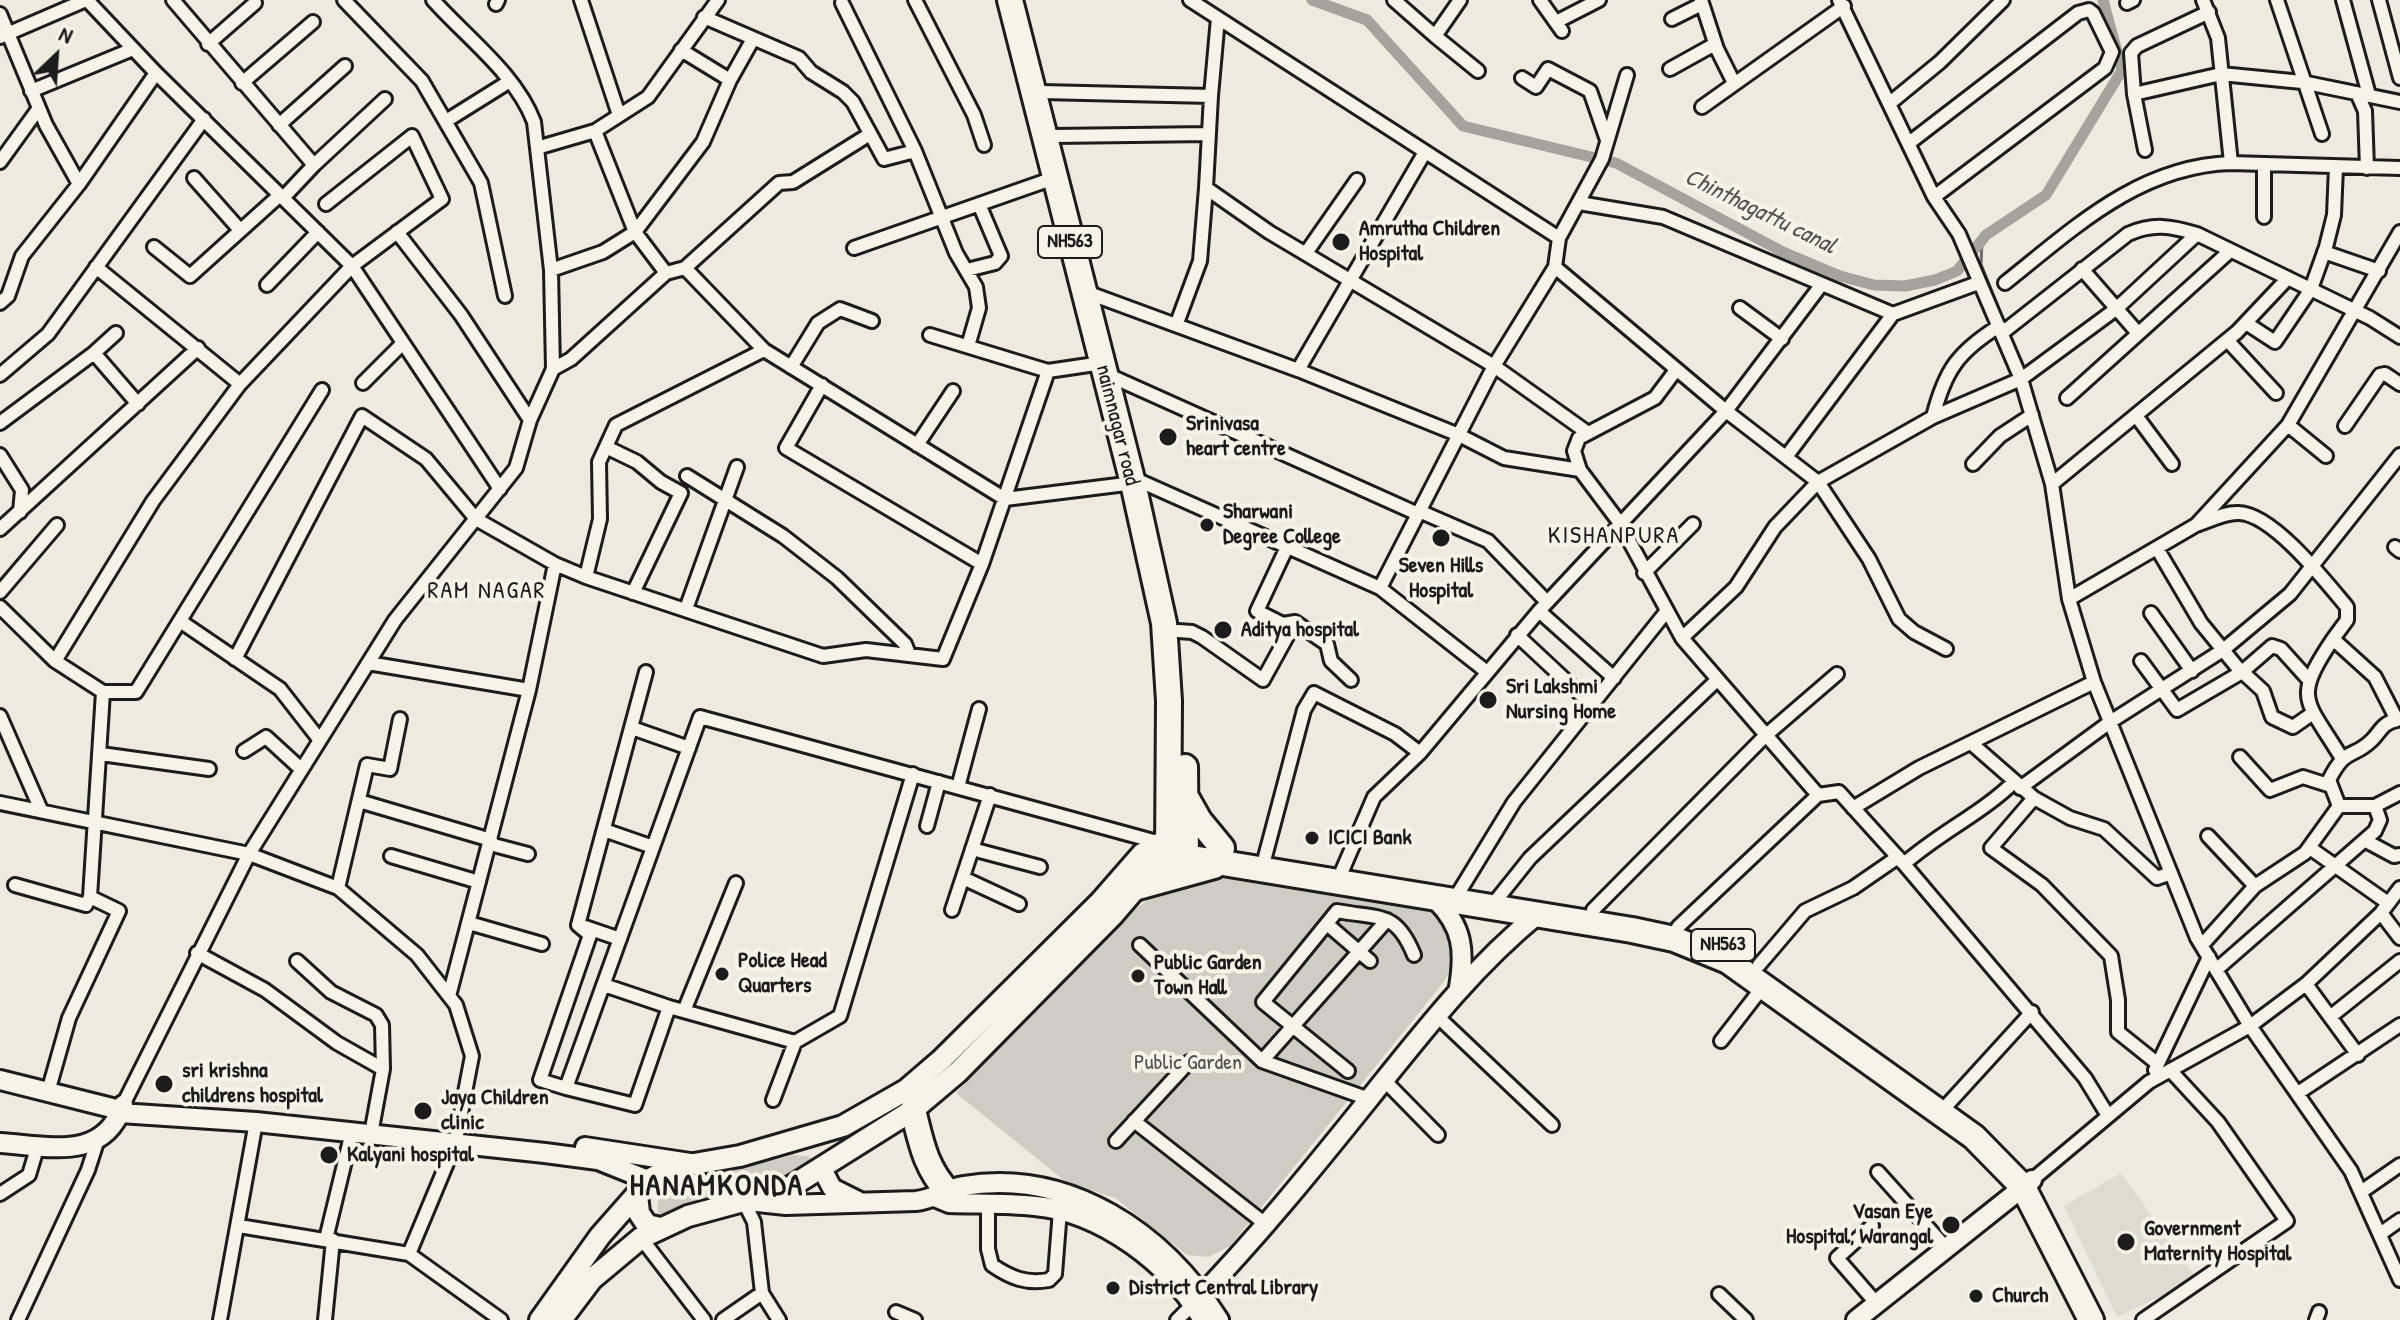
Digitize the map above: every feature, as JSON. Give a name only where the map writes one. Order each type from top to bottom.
[{"type":"highway","name":"naimnagar road","points":[[1010,0],[1054,178],[1109,370],[1137,482],[1167,656],[1173,847]]},
{"type":"highway","name":"NH563","points":[[1019,0],[1094,295],[1109,370]]},
{"type":"highway","name":"NH563","points":[[1137,482],[1178,631],[1185,795],[1173,847],[1436,900],[1538,914],[1674,939],[1762,975],[1949,1103],[2009,1153],[2107,1320]]},
{"type":"highway","points":[[1138,887],[1223,856],[1185,795]]},
{"type":"highway","name":"NH563","points":[[1223,856],[1265,857],[1459,892],[1593,910],[1678,927],[1734,949],[1762,975],[1953,1120],[2028,1184],[2091,1320]]},
{"type":"highway","points":[[913,1110],[923,1154],[942,1195]]},
{"type":"main road","points":[[561,1320],[592,1279],[651,1233],[703,1211],[787,1189],[913,1110],[958,1072],[1173,847]]},
{"type":"main road","points":[[540,1320],[600,1236],[643,1187],[690,1163],[740,1156],[843,1126],[906,1090],[1173,847]]},
{"type":"main road","points":[[789,1142],[811,1147],[821,1167]]},
{"type":"main road","points":[[643,1187],[642,1221],[651,1233]]},
{"type":"street","points":[[4,35],[86,0],[352,266],[500,489]]},
{"type":"street","points":[[173,0],[314,165]]},
{"type":"street","points":[[344,0],[413,70],[481,183],[505,296]]},
{"type":"street","points":[[18,1320],[88,1170],[97,1142],[112,1129],[118,1109],[249,854],[395,620],[516,468],[530,420],[553,369],[551,270],[540,147],[527,104],[510,81],[433,0]]},
{"type":"street","points":[[581,0],[619,115]]},
{"type":"street","points":[[540,147],[595,131],[648,97],[718,0]]},
{"type":"street","points":[[915,0],[974,115],[984,145]]},
{"type":"street","points":[[1190,0],[1559,238]]},
{"type":"street","points":[[1394,0],[1478,71]]},
{"type":"street","points":[[1435,36],[1460,0]]},
{"type":"street","points":[[1540,0],[1559,26],[1599,0]]},
{"type":"street","points":[[1890,103],[1940,62],[2003,0]]},
{"type":"street","points":[[2277,0],[2302,82],[2322,134]]},
{"type":"street","points":[[2343,0],[2363,94],[2367,168]]},
{"type":"street","points":[[2379,0],[2400,78]]},
{"type":"street","points":[[1672,19],[1702,2],[1715,44],[1734,83]]},
{"type":"street","points":[[208,44],[255,3]]},
{"type":"street","points":[[842,3],[915,151],[941,218],[979,296],[968,346]]},
{"type":"street","points":[[1702,107],[1841,3],[1934,197],[1959,234],[2021,379],[2052,484],[2069,599],[2094,682],[2205,951],[2250,1026],[2351,1171],[2399,1272]]},
{"type":"street","points":[[2145,150],[2134,94],[2133,48],[2206,6],[2218,38],[2231,163]]},
{"type":"street","points":[[1909,143],[2078,13],[2089,10],[2093,13],[2112,52],[2105,68],[1934,197]]},
{"type":"street","points":[[0,14],[4,35],[79,184]]},
{"type":"street","points":[[704,17],[799,58],[816,76],[843,92],[853,102],[884,159],[915,151]]},
{"type":"street","points":[[1177,323],[1200,261],[1218,18]]},
{"type":"street","points":[[242,83],[313,22]]},
{"type":"street","points":[[551,270],[603,252],[635,232],[703,142],[730,80],[753,39]]},
{"type":"street","points":[[1670,69],[1715,44]]},
{"type":"street","points":[[31,91],[133,49]]},
{"type":"street","points":[[681,50],[730,80]]},
{"type":"street","points":[[279,125],[345,66]]},
{"type":"street","points":[[1522,78],[1536,87],[1548,69],[1590,91],[1607,140]]},
{"type":"street","points":[[0,303],[8,296],[22,256],[79,184],[156,73]]},
{"type":"street","points":[[2134,94],[2221,74],[2302,82],[2400,102]]},
{"type":"street","points":[[1380,588],[1494,366],[1555,267],[1559,238],[1602,159],[1627,75]]},
{"type":"street","points":[[446,121],[510,81]]},
{"type":"street","points":[[1042,92],[1211,96]]},
{"type":"street","points":[[154,247],[190,276],[385,99]]},
{"type":"street","points":[[0,162],[39,108]]},
{"type":"street","points":[[0,375],[48,334],[204,119]]},
{"type":"street","points":[[595,131],[635,232],[666,273]]},
{"type":"street","points":[[553,369],[571,359],[666,273],[685,268],[779,183],[793,182],[870,134]]},
{"type":"street","points":[[1053,136],[1209,134]]},
{"type":"street","points":[[55,661],[153,501],[240,384],[352,266],[442,199],[412,136],[326,204]]},
{"type":"street","points":[[1298,370],[1425,152]]},
{"type":"street","points":[[2005,283],[2119,195],[2182,169],[2231,163],[2400,168]]},
{"type":"street","points":[[2264,165],[2264,217]]},
{"type":"street","points":[[2246,323],[2275,342],[2311,289],[2334,215],[2336,167]]},
{"type":"street","points":[[194,178],[240,230]]},
{"type":"street","points":[[854,248],[1054,178]]},
{"type":"street","points":[[1306,253],[1357,180]]},
{"type":"street","points":[[1206,188],[1306,253],[1494,366],[1588,433]]},
{"type":"street","points":[[1579,203],[1663,217],[1893,314]]},
{"type":"street","points":[[967,270],[995,263],[1001,256],[979,204]]},
{"type":"street","points":[[1933,417],[1943,382],[1960,355],[2138,230],[2169,226],[2197,234],[2357,311],[2400,337]]},
{"type":"street","points":[[267,285],[318,232]]},
{"type":"street","points":[[397,232],[461,315],[530,420]]},
{"type":"street","points":[[2069,599],[2158,550],[2196,525],[2288,425],[2357,311],[2400,232]]},
{"type":"street","points":[[1682,638],[1736,587],[1775,527],[1818,482],[1933,417],[2021,379],[2116,309],[2197,234]]},
{"type":"street","points":[[2067,398],[2230,251]]},
{"type":"street","points":[[2324,252],[2379,271]]},
{"type":"street","points":[[96,267],[240,384]]},
{"type":"street","points":[[1555,267],[1726,411],[1818,482],[1869,559],[1899,619],[1914,632],[1946,649]]},
{"type":"street","points":[[685,268],[764,350],[1005,499],[1137,482],[1380,588],[1487,672]]},
{"type":"street","points":[[2082,269],[2137,332]]},
{"type":"street","points":[[2052,484],[2228,341],[2288,278]]},
{"type":"street","points":[[1786,457],[1893,314],[1977,279]]},
{"type":"street","points":[[1342,871],[1374,797],[1420,753],[1517,635],[1619,522],[1726,411],[1822,284]]},
{"type":"street","points":[[1094,295],[1298,370],[1459,435],[1504,458],[1580,470]]},
{"type":"street","points":[[1740,308],[1782,339]]},
{"type":"street","points":[[791,367],[825,316],[840,309],[872,321]]},
{"type":"street","points":[[0,423],[116,333]]},
{"type":"street","points":[[930,335],[1048,371],[1109,370],[1488,541],[1543,606],[1614,678]]},
{"type":"street","points":[[2228,341],[2276,393]]},
{"type":"street","points":[[363,383],[403,343]]},
{"type":"street","points":[[0,529],[198,348]]},
{"type":"street","points":[[586,577],[600,519],[599,462],[616,425],[764,350]]},
{"type":"street","points":[[94,353],[138,404]]},
{"type":"street","points":[[1676,370],[1655,398],[1588,433],[1574,446],[1580,470],[1619,522],[1682,638],[1818,795]]},
{"type":"street","points":[[235,659],[362,416],[426,459],[476,519],[555,564],[586,577],[823,656],[866,650],[909,654],[936,661],[943,659],[982,564],[1048,371]]},
{"type":"street","points":[[2345,426],[2380,375],[2385,374],[2400,384]]},
{"type":"street","points":[[822,385],[786,448],[982,564]]},
{"type":"street","points":[[0,607],[55,661],[103,692],[136,692],[322,390]]},
{"type":"street","points":[[917,445],[953,391]]},
{"type":"street","points":[[1973,464],[2000,436],[2032,415]]},
{"type":"street","points":[[2137,417],[2172,464]]},
{"type":"street","points":[[2288,425],[2326,456]]},
{"type":"street","points":[[606,447],[637,462],[661,482],[681,493],[633,593]]},
{"type":"street","points":[[0,455],[22,490],[20,512]]},
{"type":"street","points":[[1721,1041],[1805,911],[1901,861],[2223,650],[2290,594],[2400,455]]},
{"type":"street","points":[[686,609],[737,467]]},
{"type":"street","points":[[687,476],[783,536],[837,578],[905,644],[909,654]]},
{"type":"street","points":[[2196,525],[2229,514],[2249,514],[2261,520],[2311,565],[2347,607],[2347,620],[2308,679],[2308,701],[2313,713],[2341,757]]},
{"type":"street","points":[[1644,573],[1693,524]]},
{"type":"street","points":[[0,592],[57,525]]},
{"type":"street","points":[[1287,547],[1257,611],[1283,624],[1295,622],[1327,644],[1331,661],[1351,680]]},
{"type":"street","points":[[2158,550],[2185,600],[2223,650],[2263,691],[2268,712],[2284,726],[2293,727],[2313,713]]},
{"type":"street","points":[[449,996],[529,690],[555,564]]},
{"type":"street","points":[[1459,892],[1514,802],[1666,612]]},
{"type":"street","points":[[2151,613],[2192,671]]},
{"type":"street","points":[[180,621],[280,689],[319,739]]},
{"type":"street","points":[[1178,631],[1192,632],[1202,637],[1263,680],[1295,622]]},
{"type":"street","points":[[1517,635],[1592,705]]},
{"type":"street","points":[[2328,785],[2341,757],[2368,744],[2385,724],[2398,720],[2375,677],[2333,639]]},
{"type":"street","points":[[2141,661],[2160,691],[2177,710],[2242,672],[2272,646],[2281,649],[2308,679]]},
{"type":"street","points":[[368,663],[529,690]]},
{"type":"street","points":[[578,925],[646,672]]},
{"type":"street","points":[[1593,910],[1765,736],[1837,674]]},
{"type":"street","points":[[1498,898],[1530,858],[1717,680]]},
{"type":"street","points":[[1853,808],[1919,768],[2094,682]]},
{"type":"street","points":[[15,885],[86,905],[90,897],[103,692]]},
{"type":"street","points":[[1265,857],[1304,710],[1314,693],[1395,734],[1420,753]]},
{"type":"street","points":[[958,787],[979,709]]},
{"type":"street","points":[[0,716],[41,810]]},
{"type":"street","points":[[566,1088],[700,717],[1173,847]]},
{"type":"street","points":[[338,888],[367,765],[390,769],[400,719]]},
{"type":"street","points":[[632,728],[689,748]]},
{"type":"street","points":[[244,751],[266,737],[301,769]]},
{"type":"street","points":[[1971,743],[2034,798],[2070,818],[2094,823],[2104,829],[2157,878],[2171,873]]},
{"type":"street","points":[[101,754],[209,769]]},
{"type":"street","points":[[2240,757],[2270,790],[2303,777],[2328,785],[2339,806]]},
{"type":"street","points":[[773,1100],[795,1042],[840,1016],[913,774]]},
{"type":"street","points":[[927,826],[939,782]]},
{"type":"street","points":[[1678,927],[1818,795],[1839,792],[2032,1012],[2085,1078],[2107,1114]]},
{"type":"street","points":[[2339,806],[2375,806],[2400,793]]},
{"type":"street","points":[[952,910],[990,795]]},
{"type":"street","points":[[2034,798],[1991,848],[2042,885],[2111,956],[2118,1000],[2118,1032],[2158,1064]]},
{"type":"street","points":[[359,801],[528,854]]},
{"type":"street","points":[[0,803],[249,854],[338,888],[417,955],[456,1005],[472,1056],[456,1139],[409,1254]]},
{"type":"street","points":[[2149,1082],[2205,951],[2255,886],[2310,848],[2339,806]]},
{"type":"street","points":[[2216,970],[2366,841],[2380,820],[2375,806]]},
{"type":"street","points":[[604,830],[653,847]]},
{"type":"street","points":[[2208,836],[2255,886]]},
{"type":"street","points":[[2366,841],[2394,856],[2400,855]]},
{"type":"street","points":[[2310,848],[2338,867],[2385,908],[2400,938]]},
{"type":"street","points":[[972,849],[1040,867]]},
{"type":"street","points":[[391,856],[479,882]]},
{"type":"street","points":[[963,878],[1019,904]]},
{"type":"street","points":[[684,1011],[736,883]]},
{"type":"street","points":[[1856,1320],[2028,1184],[2107,1114],[2149,1082],[2250,1026],[2306,984],[2385,908],[2400,888]]},
{"type":"street","points":[[48,1092],[69,1018],[119,911],[90,897]]},
{"type":"street","points":[[1436,900],[1459,929],[1464,957],[1459,987]]},
{"type":"street","points":[[1348,1071],[1263,1002],[1337,911],[1387,920],[1404,929],[1414,955]]},
{"type":"street","points":[[1177,1320],[1268,1226],[1459,987],[1494,950],[1538,914]]},
{"type":"street","points":[[1262,1061],[1364,957],[1387,920]]},
{"type":"street","points":[[469,923],[542,944]]},
{"type":"street","points":[[1327,924],[1364,957]]},
{"type":"street","points":[[578,925],[620,939]]},
{"type":"street","points":[[578,925],[590,935],[540,1080],[635,1105],[669,1007]]},
{"type":"street","points":[[1140,945],[1262,1061],[1369,1099]]},
{"type":"street","points":[[197,953],[265,990],[337,1043],[383,1069]]},
{"type":"street","points":[[297,961],[331,992],[376,1015],[382,1025],[383,1069],[330,1239],[325,1320]]},
{"type":"street","points":[[2330,1017],[2400,961]]},
{"type":"street","points":[[2306,984],[2358,1055]]},
{"type":"street","points":[[604,985],[669,1007],[795,1042]]},
{"type":"street","points":[[1949,1103],[2032,1012]]},
{"type":"street","points":[[1436,1015],[1552,1125]]},
{"type":"street","points":[[2298,1093],[2400,1025]]},
{"type":"street","points":[[1116,1141],[1189,1062]]},
{"type":"street","points":[[2143,1320],[2287,1221],[2218,1122],[2170,1070]]},
{"type":"street","points":[[0,1080],[118,1109],[365,1131]]},
{"type":"street","points":[[1384,1080],[1438,1135]]},
{"type":"street","points":[[118,1109],[690,1163]]},
{"type":"street","points":[[1134,1121],[1268,1226]]},
{"type":"street","points":[[220,1320],[256,1122]]},
{"type":"street","points":[[456,1139],[598,1160],[643,1187]]},
{"type":"street","points":[[0,1143],[97,1142]]},
{"type":"street","points":[[0,1194],[29,1175],[38,1145]]},
{"type":"street","points":[[2361,1192],[2400,1165]]},
{"type":"street","points":[[821,1167],[825,1178],[841,1196],[864,1202]]},
{"type":"street","points":[[1878,1172],[1947,1249]]},
{"type":"street","points":[[779,1320],[762,1293],[754,1222],[746,1202],[786,1205],[864,1202],[942,1195],[961,1186],[1019,1185],[1062,1191],[1084,1198],[1152,1241],[1176,1261],[1198,1299],[1203,1320]]},
{"type":"street","points":[[942,1195],[949,1203],[1060,1210],[1101,1226],[1144,1255],[1219,1320]]},
{"type":"street","points":[[988,1204],[988,1249],[992,1265],[1011,1278],[1035,1282],[1049,1280],[1055,1274],[1060,1210]]},
{"type":"street","points":[[2380,1234],[2400,1220]]},
{"type":"street","points":[[239,1226],[409,1254],[501,1320]]},
{"type":"street","points":[[1872,1226],[1837,1258],[1877,1304]]},
{"type":"street","points":[[651,1233],[704,1320]]},
{"type":"street","points":[[723,1320],[762,1293]]},
{"type":"street","points":[[1719,1294],[1746,1320]]},
{"type":"street","points":[[896,1312],[915,1320]]},
{"type":"shaded area","name":"Government Maternity Hospital","points":[[2121,1173],[2197,1279],[2117,1317],[2064,1206]]},
{"type":"green space","name":"Public Garden","points":[[1219,878],[1425,908],[1443,922],[1452,941],[1453,952],[1449,973],[1443,983],[1230,1246],[1208,1257],[1187,1255],[1115,1198],[1066,1182],[956,1093],[1123,917],[1160,892]]},
{"type":"green space","points":[[792,1155],[808,1156],[816,1163],[800,1179],[661,1223],[658,1203],[667,1188],[683,1178]]},
{"type":"waterway","name":"Chinthagattu canal","points":[[1312,0],[1367,20],[1463,126],[1616,163],[1783,252],[1840,276],[1874,285],[1905,286],[1935,280],[1957,271],[1986,235],[2046,195],[2122,70],[2103,0]]},
{"type":"waterway","points":[[1982,241],[1981,264],[2004,322]]},
{"type":"place","name":"Amrutha Children Hospital","points":[[1341,242]]},
{"type":"place","name":"Srinivasa heart centre","points":[[1168,437]]},
{"type":"place","name":"Sharwani Degree College","points":[[1207,525]]},
{"type":"place","name":"Seven Hills Hospital","points":[[1441,538]]},
{"type":"place","name":"Aditya hospital","points":[[1223,630]]},
{"type":"place","name":"Sri Lakshmi Nursing Home","points":[[1488,700]]},
{"type":"place","name":"ICICI Bank","points":[[1312,838]]},
{"type":"place","name":"Police Head Quarters","points":[[722,974]]},
{"type":"place","name":"Public Garden Town Hall","points":[[1138,976]]},
{"type":"place","name":"sri krishna childrens hospital","points":[[164,1084]]},
{"type":"place","name":"Jaya Children clinic","points":[[423,1111]]},
{"type":"place","name":"Kalyani hospital","points":[[329,1155]]},
{"type":"place","name":"Vasan Eye Hospital, Warangal","points":[[1951,1225]]},
{"type":"place","name":"Government Maternity Hospital","points":[[2126,1242]]},
{"type":"place","name":"District Central Library","points":[[1113,1288]]},
{"type":"place","name":"Church","points":[[1976,1296]]},
{"type":"district","name":"KISHANPURA","points":[[1614,537]]},
{"type":"district","name":"RAM NAGAR","points":[[487,592]]},
{"type":"district","name":"HANAMKONDA","points":[[717,1187]]}]
